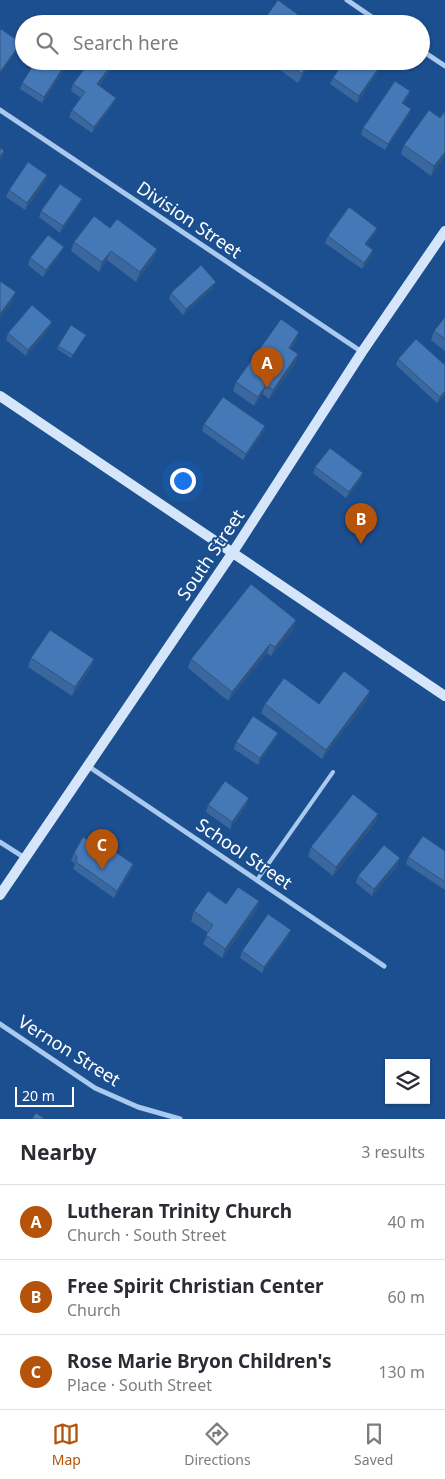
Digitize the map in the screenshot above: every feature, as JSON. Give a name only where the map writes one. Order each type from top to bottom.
[{"type":"street","points":[[347,0],[369,15]]},
{"type":"street","points":[[430,56],[445,66]]},
{"type":"street","name":"Division Street","points":[[0,110],[362,352]]},
{"type":"street","name":"South Street","points":[[0,894],[234,552],[362,352],[445,231]]},
{"type":"street","points":[[0,396],[445,696]]},
{"type":"street","name":"School Street","points":[[88,766],[384,966]]},
{"type":"street","points":[[0,842],[25,858]]},
{"type":"street","name":"Vernon Street","points":[[0,1024],[95,1088],[138,1107],[180,1119]]},
{"type":"lane","points":[[258,880],[333,772]]},
{"type":"building","points":[[278,0],[299,15],[267,15]]},
{"type":"building","points":[[1,29],[15,39],[15,51],[0,72]]},
{"type":"building","points":[[30,70],[61,70],[44,97],[22,83]]},
{"type":"building","points":[[83,70],[108,70],[97,84],[116,98],[94,127],[72,110],[85,92],[73,84]]},
{"type":"building","points":[[296,70],[304,70],[302,74]]},
{"type":"building","points":[[338,70],[377,70],[359,96],[333,78]]},
{"type":"building","points":[[395,81],[410,91],[402,103],[411,109],[388,144],[363,128]]},
{"type":"building","points":[[429,110],[440,118],[445,111],[445,152],[434,166],[404,145]]},
{"type":"building","points":[[0,148],[4,151],[0,157]]},
{"type":"building","points":[[28,162],[47,175],[27,203],[9,190]]},
{"type":"building","points":[[60,184],[82,199],[63,226],[41,211]]},
{"type":"building","points":[[349,207],[377,228],[365,244],[373,250],[364,263],[328,236]]},
{"type":"building","points":[[94,216],[110,228],[117,219],[157,249],[140,272],[111,251],[102,262],[74,242]]},
{"type":"building","points":[[48,235],[64,247],[46,270],[30,258]]},
{"type":"building","points":[[201,265],[216,282],[186,309],[171,293]]},
{"type":"building","points":[[0,281],[16,292],[0,314]]},
{"type":"building","points":[[32,305],[52,322],[28,350],[8,333]]},
{"type":"building","points":[[445,317],[445,339],[434,331]]},
{"type":"building","points":[[281,319],[299,332],[289,348],[298,354],[273,390],[266,385],[258,397],[236,382]]},
{"type":"building","points":[[71,325],[86,335],[73,355],[58,346]]},
{"type":"building","points":[[416,339],[445,365],[445,391],[440,397],[398,359]]},
{"type":"building","points":[[223,397],[265,426],[246,454],[204,424]]},
{"type":"building","points":[[330,448],[363,473],[349,492],[315,467]]},
{"type":"building","points":[[251,584],[296,620],[275,647],[270,644],[232,692],[191,659]]},
{"type":"building","points":[[50,630],[94,659],[75,687],[31,658]]},
{"type":"building","points":[[344,671],[370,691],[326,750],[265,704],[284,678],[319,704]]},
{"type":"building","points":[[253,716],[278,733],[260,758],[236,742]]},
{"type":"building","points":[[225,781],[249,798],[232,822],[208,805]]},
{"type":"building","points":[[353,794],[378,814],[336,867],[311,847]]},
{"type":"building","points":[[92,836],[133,864],[117,891],[76,862],[77,857],[74,853],[83,837],[88,840]]},
{"type":"building","points":[[423,836],[445,851],[445,882],[408,857]]},
{"type":"building","points":[[384,845],[400,858],[374,889],[358,876]]},
{"type":"building","points":[[238,887],[259,901],[225,949],[206,935],[213,925],[194,911],[208,891],[226,904]]},
{"type":"building","points":[[268,914],[291,930],[264,967],[242,951]]},
{"type":"building","points":[[36,1113],[45,1119],[32,1119]]},
{"type":"place","name":"Lutheran Trinity Church","points":[[267,388]]},
{"type":"place","name":"Free Spirit Christian Center","points":[[361,544]]},
{"type":"place","name":"Rose Marie Bryon Children's","points":[[102,870]]}]
